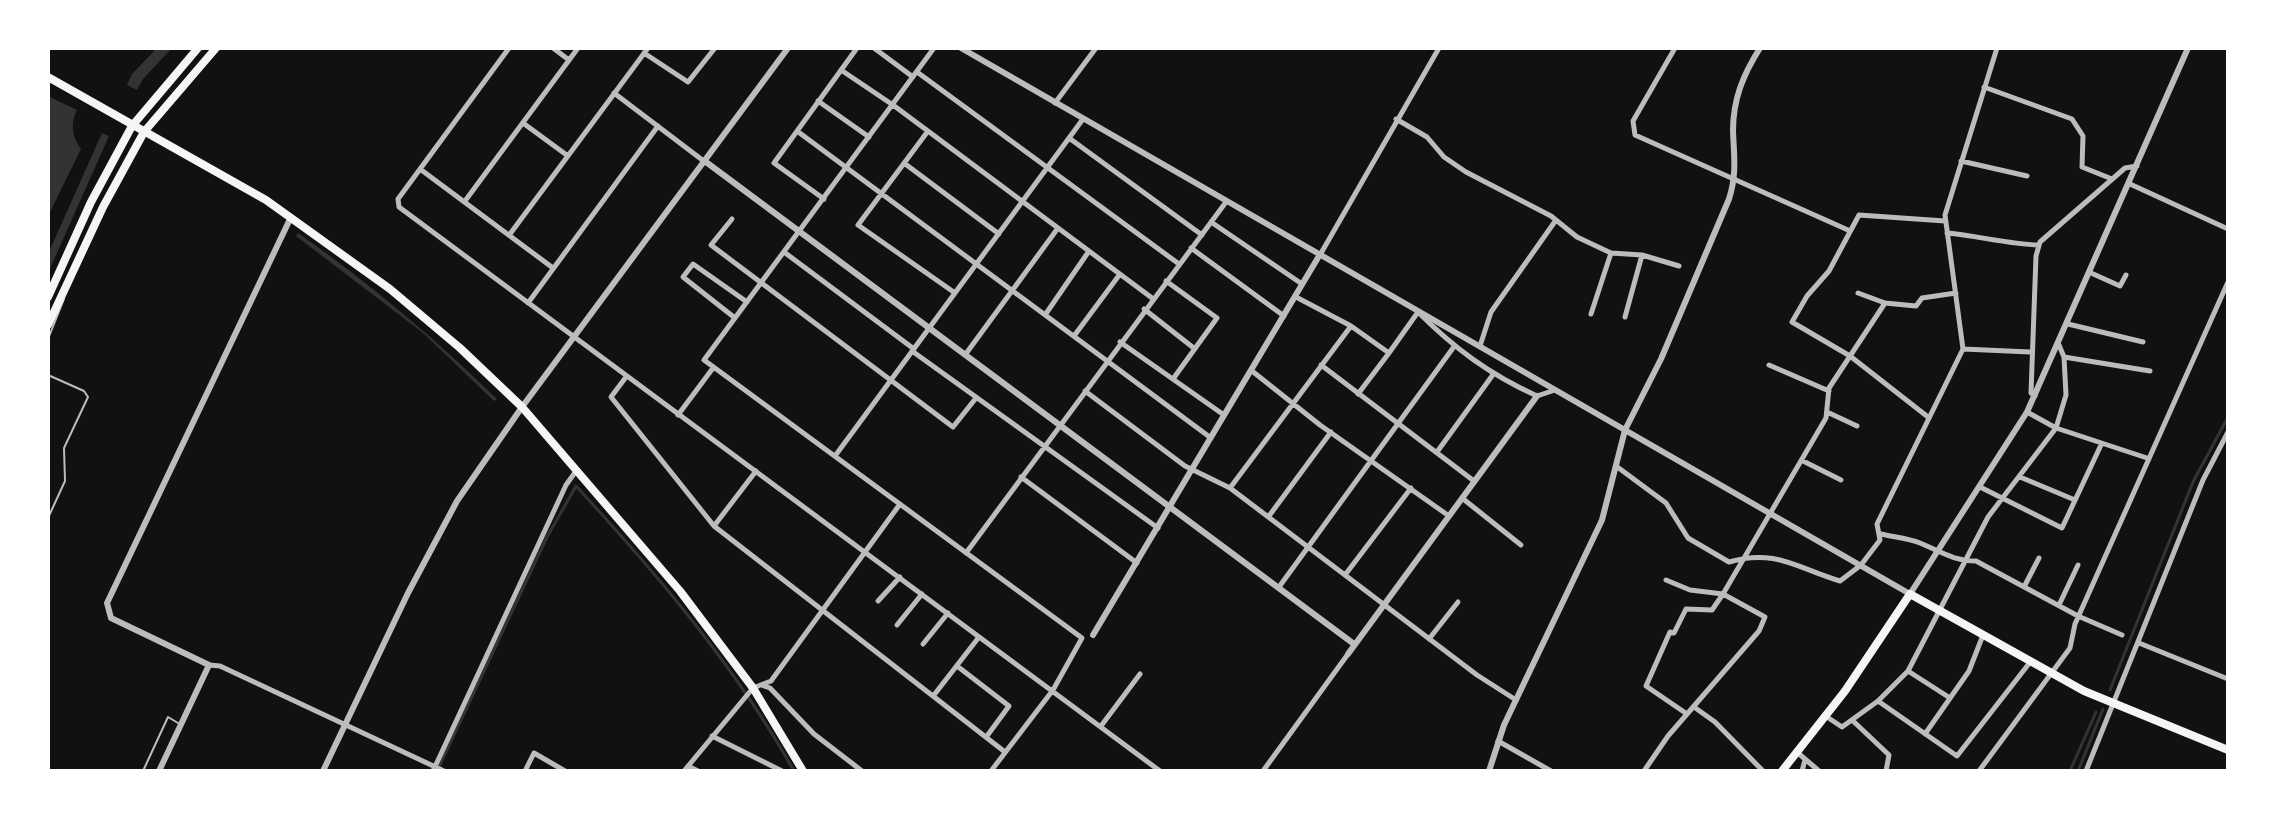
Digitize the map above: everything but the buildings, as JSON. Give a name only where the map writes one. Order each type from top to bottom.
[{"type":"main road","points":[[48,297],[91,202],[132,126],[198,48]]},
{"type":"main road","points":[[48,325],[103,207],[144,132],[216,48]]},
{"type":"main road","points":[[48,77],[240,183],[291,217],[410,305],[522,407],[758,687],[800,770]]},
{"type":"main road","points":[[1782,771],[1802,756],[1910,594],[2053,674],[2115,704],[2228,750]]},
{"type":"street","points":[[509,48],[398,199],[399,207],[1160,771]]},
{"type":"street","points":[[553,48],[569,60]]},
{"type":"street","points":[[465,201],[578,48]]},
{"type":"street","points":[[510,234],[646,51],[688,82],[715,48]]},
{"type":"street","points":[[323,771],[444,522],[522,407],[788,48]]},
{"type":"street","points":[[824,199],[774,163],[857,48]]},
{"type":"street","points":[[874,48],[1049,166],[1179,264]]},
{"type":"street","points":[[934,48],[704,360],[1082,638],[1053,690],[991,771]]},
{"type":"street","points":[[961,48],[1910,594],[2027,412],[2188,48]]},
{"type":"street","points":[[1055,103],[1096,48]]},
{"type":"street","points":[[1093,635],[1285,316],[1439,48]]},
{"type":"street","points":[[1675,48],[1633,121],[1635,135],[1736,177],[1848,230]]},
{"type":"street","points":[[1489,771],[1516,700],[1602,520],[1625,430],[1685,304],[1736,177],[1733,133],[1737,94],[1759,48]]},
{"type":"street","points":[[1881,534],[1877,524],[1963,349],[1945,221],[1997,48]]},
{"type":"street","points":[[841,70],[893,105],[1152,298]]},
{"type":"street","points":[[1984,87],[2072,119],[2083,136],[2080,164],[2112,179]]},
{"type":"street","points":[[614,93],[1354,644]]},
{"type":"street","points":[[818,101],[869,137]]},
{"type":"street","points":[[835,456],[1083,119]]},
{"type":"street","points":[[1396,119],[1427,137],[1444,157],[1466,172],[1556,220],[1577,237],[1611,253],[1642,255],[1679,266]]},
{"type":"street","points":[[523,123],[568,156]]},
{"type":"street","points":[[528,303],[658,126]]},
{"type":"street","points":[[797,131],[1212,438]]},
{"type":"street","points":[[928,131],[858,225],[955,293]]},
{"type":"street","points":[[1069,138],[1202,235]]},
{"type":"street","points":[[1961,161],[2027,176]]},
{"type":"street","points":[[904,163],[999,234]]},
{"type":"street","points":[[2035,396],[2031,393],[2031,352],[2039,245],[2125,168],[2138,166]]},
{"type":"street","points":[[420,169],[553,268]]},
{"type":"street","points":[[2130,184],[2228,229]]},
{"type":"street","points":[[966,553],[1226,202]]},
{"type":"street","points":[[1928,417],[1850,356],[1792,322],[1807,296],[1838,257],[1848,230],[1859,215],[1945,221]]},
{"type":"street","points":[[291,217],[107,603],[111,618],[444,771]]},
{"type":"street","points":[[732,219],[711,245],[890,381],[953,427],[976,398]]},
{"type":"street","points":[[1480,346],[1491,312],[1556,220]]},
{"type":"street","points":[[1211,222],[1303,285]]},
{"type":"street","points":[[965,355],[1058,228]]},
{"type":"street","points":[[1947,233],[1990,236],[2004,244],[2039,245]]},
{"type":"street","points":[[1191,248],[1285,316]]},
{"type":"street","points":[[1045,315],[1089,251]]},
{"type":"street","points":[[784,252],[976,398],[1158,528]]},
{"type":"street","points":[[1591,314],[1611,253]]},
{"type":"street","points":[[1625,317],[1642,255]]},
{"type":"street","points":[[735,318],[683,277],[693,264],[747,302]]},
{"type":"street","points":[[2091,273],[2120,286],[2126,275]]},
{"type":"street","points":[[1074,336],[1120,274]]},
{"type":"street","points":[[1166,281],[1217,318],[1173,379]]},
{"type":"street","points":[[1979,771],[2053,674],[2073,642],[2078,616],[2228,282]]},
{"type":"street","points":[[1858,293],[1885,303],[1916,306],[1922,298],[1956,293]]},
{"type":"street","points":[[1296,297],[1351,326],[1389,353]]},
{"type":"street","points":[[1687,714],[1646,686],[1670,632],[1674,633],[1686,609],[1712,610],[1723,594],[1803,461],[1827,412],[1829,391],[1885,303]]},
{"type":"street","points":[[1144,309],[1195,349]]},
{"type":"street","points":[[1418,312],[1453,348],[1492,376],[1537,396]]},
{"type":"street","points":[[1358,394],[1418,312]]},
{"type":"street","points":[[2068,324],[2143,342]]},
{"type":"street","points":[[1230,488],[1351,326]]},
{"type":"street","points":[[1120,342],[1225,416]]},
{"type":"street","points":[[1827,717],[1842,727],[1878,701],[1908,671],[1928,637],[1962,561],[2000,499],[2056,428],[2066,395],[2064,357],[2059,345]]},
{"type":"street","points":[[1279,587],[1453,348]]},
{"type":"street","points":[[1963,349],[2031,352]]},
{"type":"street","points":[[2064,357],[2150,371]]},
{"type":"street","points":[[1321,365],[1474,481]]},
{"type":"street","points":[[1769,365],[1829,391]]},
{"type":"street","points":[[678,415],[714,367]]},
{"type":"street","points":[[1252,371],[1449,516]]},
{"type":"street","points":[[1437,452],[1492,376]]},
{"type":"street","points":[[626,377],[611,397],[714,526],[1005,752]]},
{"type":"street","points":[[1263,771],[1537,396],[1555,390]]},
{"type":"street","points":[[1085,391],[1185,466],[1230,488],[1429,639],[1516,700]]},
{"type":"street","points":[[1827,412],[1857,426]]},
{"type":"street","points":[[2027,412],[2056,428],[2147,458]]},
{"type":"street","points":[[1269,516],[1331,432]]},
{"type":"street","points":[[2086,771],[2194,500],[2228,432]]},
{"type":"street","points":[[1980,487],[2062,528],[2101,445]]},
{"type":"street","points":[[1803,461],[1841,480]]},
{"type":"street","points":[[1616,466],[1666,503],[1688,538],[1699,548],[1729,562],[1743,558],[1793,561],[1840,581],[1861,565],[1881,534]]},
{"type":"street","points":[[434,769],[566,485],[577,470]]},
{"type":"street","points":[[714,526],[756,471]]},
{"type":"street","points":[[1021,477],[1137,563]]},
{"type":"street","points":[[2020,477],[2075,500]]},
{"type":"street","points":[[1345,575],[1411,488]]},
{"type":"street","points":[[1462,498],[1521,545]]},
{"type":"street","points":[[698,771],[686,769],[758,687],[771,681],[900,504]]},
{"type":"street","points":[[1881,534],[1920,543],[1937,554],[1962,561],[1976,561],[2078,616],[2122,635]]},
{"type":"street","points":[[2024,587],[2039,558]]},
{"type":"street","points":[[2059,605],[2078,565]]},
{"type":"street","points":[[878,601],[900,577]]},
{"type":"street","points":[[1644,771],[1687,714],[1759,631],[1765,617],[1723,594],[1690,590],[1666,580]]},
{"type":"street","points":[[897,625],[922,594]]},
{"type":"street","points":[[1429,639],[1458,602]]},
{"type":"street","points":[[923,644],[948,613]]},
{"type":"street","points":[[1925,734],[1969,671],[1983,634]]},
{"type":"street","points":[[934,695],[979,637]]},
{"type":"street","points":[[2139,643],[2228,679]]},
{"type":"street","points":[[1878,701],[1957,756],[2031,661]]},
{"type":"street","points":[[159,771],[209,665]]},
{"type":"street","points":[[957,666],[1009,706],[987,736]]},
{"type":"street","points":[[1908,671],[1950,698]]},
{"type":"street","points":[[1101,726],[1140,674]]},
{"type":"street","points":[[758,687],[770,688],[814,734],[862,771]]},
{"type":"street","points":[[1694,707],[1715,722],[1763,771]]},
{"type":"street","points":[[1852,720],[1889,755],[1886,771]]},
{"type":"street","points":[[712,736],[782,771]]},
{"type":"street","points":[[1498,741],[1551,771]]},
{"type":"street","points":[[525,771],[534,753],[565,771]]},
{"type":"street","points":[[1802,756],[1802,771]]},
{"type":"street","points":[[1802,756],[1819,771]]},
{"type":"lane","points":[[48,339],[69,279]]},
{"type":"lane","points":[[48,375],[84,391],[88,397],[64,448],[65,481],[48,518]]},
{"type":"lane","points":[[143,771],[168,717],[181,724]]},
{"type":"shaded area","points":[[157,48],[172,48],[143,79],[137,90],[127,85],[132,74]]},
{"type":"shaded area","points":[[48,96],[77,110],[73,130],[81,149],[48,216]]},
{"type":"shaded area","points":[[102,133],[109,136],[48,273],[48,254]]},
{"type":"shaded area","points":[[298,233],[401,312],[497,399],[494,401],[423,333],[296,236]]},
{"type":"waterway","points":[[2110,690],[2193,482],[2228,417]]},
{"type":"waterway","points":[[437,771],[547,537],[576,486],[694,622],[747,695],[794,771]]},
{"type":"waterway","points":[[2078,771],[2103,709]]},
{"type":"waterway","points":[[2070,771],[2096,712]]}]
